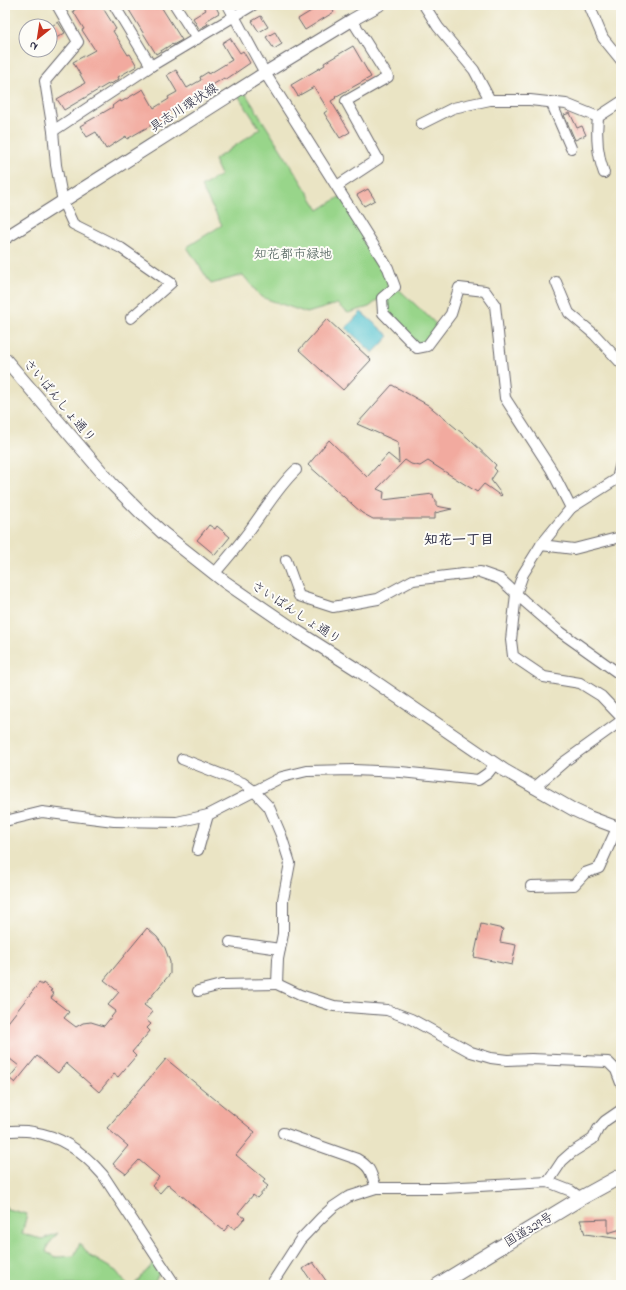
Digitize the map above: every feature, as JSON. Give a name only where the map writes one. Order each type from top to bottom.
[{"type":"highway","name":"国道329号","points":[[438,1285],[581,1198],[621,1176]]},
{"type":"main road","name":"具志川環状線","points":[[5,238],[266,73],[379,5]]},
{"type":"main road","name":"さいばんしょ通り","points":[[5,359],[112,484],[163,533],[214,574],[254,603],[368,676],[495,764],[534,788],[589,817],[619,828]]},
{"type":"street","points":[[57,5],[78,42],[44,81],[63,202],[72,224],[121,248],[172,283],[131,318]]},
{"type":"street","points":[[114,5],[151,66]]},
{"type":"street","points":[[175,5],[197,39]]},
{"type":"street","points":[[228,5],[266,73],[388,268],[394,287],[382,298],[383,313],[417,348],[427,346],[451,314],[459,288],[485,291],[489,296],[495,305],[504,398],[551,469],[571,508]]},
{"type":"street","points":[[53,131],[151,66],[253,5]]},
{"type":"street","points":[[424,5],[438,27],[474,70],[490,100]]},
{"type":"street","points":[[589,5],[603,38],[621,60]]},
{"type":"street","points":[[337,186],[378,159],[346,102],[388,77],[352,20]]},
{"type":"street","points":[[421,124],[453,108],[490,100],[530,100],[566,104],[598,117]]},
{"type":"street","points":[[551,102],[571,148]]},
{"type":"street","points":[[598,117],[621,102]]},
{"type":"street","points":[[598,117],[598,153],[604,172]]},
{"type":"street","points":[[556,282],[569,313],[595,335],[621,363]]},
{"type":"street","points":[[621,463],[617,479],[571,508],[541,546],[523,574],[516,594],[511,640],[514,656],[544,677],[580,683],[601,696],[621,717]]},
{"type":"street","points":[[214,574],[250,531],[285,481],[296,470]]},
{"type":"street","points":[[541,546],[574,549],[621,538]]},
{"type":"street","points":[[286,560],[299,596],[333,607],[378,599],[413,580],[480,572],[500,579],[559,631],[621,675]]},
{"type":"street","points":[[534,788],[564,762],[621,721]]},
{"type":"street","points":[[182,759],[243,783],[254,791],[269,807],[281,835],[290,862],[283,900],[284,934],[280,949],[277,984]]},
{"type":"street","points":[[5,821],[42,812],[114,821],[177,822],[208,815],[282,777],[308,771],[353,770],[401,772],[478,780],[488,773],[495,764]]},
{"type":"street","points":[[198,850],[208,815]]},
{"type":"street","points":[[531,886],[574,885],[585,873],[599,868],[619,828]]},
{"type":"street","points":[[230,942],[280,949]]},
{"type":"street","points":[[198,991],[221,985],[277,984],[300,995],[334,1006],[387,1010],[411,1019],[471,1052],[491,1058],[507,1060],[531,1059],[608,1062],[616,1070],[621,1083]]},
{"type":"street","points":[[548,1182],[562,1161],[571,1153],[593,1139],[605,1121],[621,1110]]},
{"type":"street","points":[[5,1131],[32,1131],[46,1134],[82,1153],[103,1175],[175,1285]]},
{"type":"street","points":[[283,1133],[357,1159],[366,1165],[372,1174],[376,1188]]},
{"type":"street","points":[[271,1285],[300,1240],[321,1218],[333,1207],[348,1197],[376,1188],[444,1188],[548,1182],[571,1191],[581,1198]]},
{"type":"green space","name":"知花都市緑地","points":[[242,88],[319,210],[341,196],[393,284],[440,329],[417,348],[383,313],[382,297],[369,307],[348,313],[337,304],[307,313],[261,297],[243,275],[211,284],[187,247],[222,225],[201,187],[221,175],[214,160],[260,129],[235,91]]},
{"type":"green space","points":[[5,1204],[7,1209],[27,1214],[22,1234],[42,1239],[58,1233],[48,1245],[46,1252],[56,1257],[74,1256],[80,1243],[90,1256],[116,1271],[127,1285],[5,1285]]},
{"type":"green space","points":[[158,1258],[175,1285],[159,1273],[153,1285],[134,1285]]},
{"type":"water","points":[[361,312],[389,336],[373,353],[346,328]]},
{"type":"building","points":[[82,5],[101,5],[116,29],[113,31],[128,55],[130,54],[137,66],[118,77],[119,79],[111,84],[110,83],[64,110],[57,99],[85,83],[73,62],[95,50],[82,30],[84,29],[73,11]]},
{"type":"building","points":[[126,5],[160,5],[182,40],[173,45],[172,44],[156,54]]},
{"type":"building","points":[[203,5],[215,5],[219,13],[206,21],[208,24],[199,29],[193,18],[206,10]]},
{"type":"building","points":[[314,5],[329,5],[334,12],[305,30],[298,19],[316,8]]},
{"type":"building","points":[[261,16],[268,27],[259,32],[252,21]]},
{"type":"building","points":[[58,22],[65,33],[58,37]]},
{"type":"building","points":[[275,32],[282,44],[274,49],[266,37]]},
{"type":"building","points":[[230,38],[240,53],[243,51],[250,63],[225,80],[224,78],[199,93],[201,95],[192,101],[191,99],[166,114],[167,116],[127,139],[126,136],[106,149],[96,132],[87,137],[80,126],[113,107],[112,106],[120,100],[121,102],[143,89],[154,108],[169,99],[168,97],[177,92],[167,75],[176,70],[187,88],[201,80],[200,77],[208,72],[209,74],[232,60],[222,43]]},
{"type":"building","points":[[353,46],[371,77],[335,97],[336,98],[331,101],[350,132],[340,138],[324,113],[328,110],[314,87],[298,96],[291,85]]},
{"type":"building","points":[[570,113],[577,128],[582,126],[586,135],[575,140],[564,115]]},
{"type":"building","points":[[368,189],[375,200],[364,206],[357,195]]},
{"type":"building","points":[[327,319],[371,360],[343,390],[299,350]]},
{"type":"building","points":[[392,385],[428,405],[468,438],[496,465],[494,468],[497,471],[491,480],[502,495],[501,496],[484,484],[477,492],[428,461],[420,466],[411,464],[405,460],[377,489],[384,492],[383,500],[433,494],[434,499],[436,500],[436,506],[452,509],[435,513],[435,519],[373,519],[362,513],[308,465],[329,440],[367,477],[388,454],[399,463],[398,442],[357,424]]},
{"type":"building","points":[[209,525],[215,529],[217,526],[230,537],[215,555],[197,540]]},
{"type":"building","points":[[481,924],[503,929],[500,942],[516,945],[512,965],[474,957]]},
{"type":"building","points":[[147,928],[157,937],[165,948],[170,962],[170,974],[144,1005],[153,1012],[146,1020],[151,1024],[147,1028],[150,1031],[132,1052],[136,1056],[118,1077],[114,1074],[99,1092],[66,1063],[58,1073],[37,1056],[15,1083],[9,1078],[19,1066],[5,1055],[5,1026],[39,983],[42,985],[43,983],[52,990],[50,991],[54,994],[51,998],[69,1012],[64,1018],[76,1027],[83,1023],[91,1022],[104,1026],[116,1011],[108,1005],[119,992],[104,980]]},
{"type":"building","points":[[166,1059],[255,1132],[236,1155],[265,1179],[263,1182],[268,1186],[257,1198],[253,1195],[238,1213],[245,1218],[235,1229],[229,1225],[224,1231],[168,1184],[160,1193],[152,1186],[159,1177],[139,1160],[126,1174],[113,1164],[128,1146],[107,1128]]},
{"type":"building","points":[[608,1219],[608,1233],[621,1229],[621,1239],[585,1234],[580,1220]]},
{"type":"building","points":[[313,1262],[329,1285],[314,1285],[303,1269]]},
{"type":"district","name":"知花一丁目","points":[[459,540]]}]
